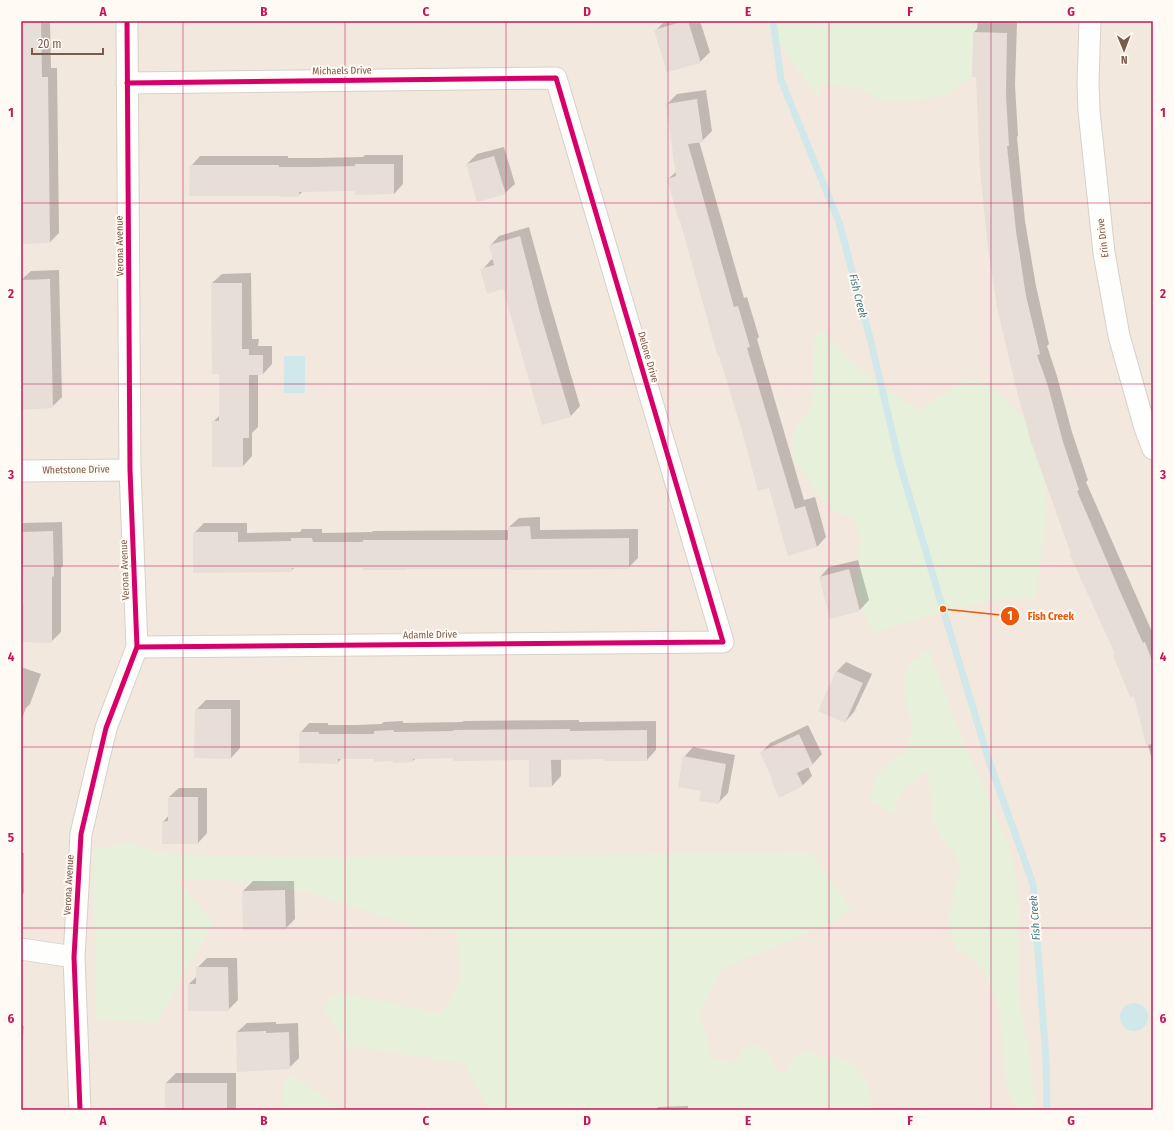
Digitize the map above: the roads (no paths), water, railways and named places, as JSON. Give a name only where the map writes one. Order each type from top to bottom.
[{"type":"street","name":"Verona Avenue","points":[[80,1110],[74,957],[81,834],[106,728],[137,647],[130,470],[127,21]]},
{"type":"street","name":"Erin Drive","points":[[1090,21],[1088,83],[1089,111],[1104,253],[1118,334],[1145,428],[1153,449]]},
{"type":"street","name":"Michaels Drive","points":[[127,83],[556,78]]},
{"type":"street","name":"Delone Drive","points":[[556,78],[723,642]]},
{"type":"street","name":"Whetstone Drive","points":[[21,471],[130,470]]},
{"type":"street","name":"Adamle Drive","points":[[137,647],[723,642]]},
{"type":"street","points":[[21,949],[74,957]]},
{"type":"water","points":[[284,356],[305,356],[305,393],[284,393]]},
{"type":"water","points":[[1134,1003],[1144,1007],[1148,1017],[1144,1027],[1134,1031],[1124,1027],[1120,1017],[1124,1007]]},
{"type":"waterway","name":"Fish Creek","points":[[773,21],[781,80],[839,222],[871,342],[899,461],[989,761],[1033,884],[1046,1060],[1047,1110]]},
{"type":"place","name":"Fish Creek","points":[[943,609]]}]
